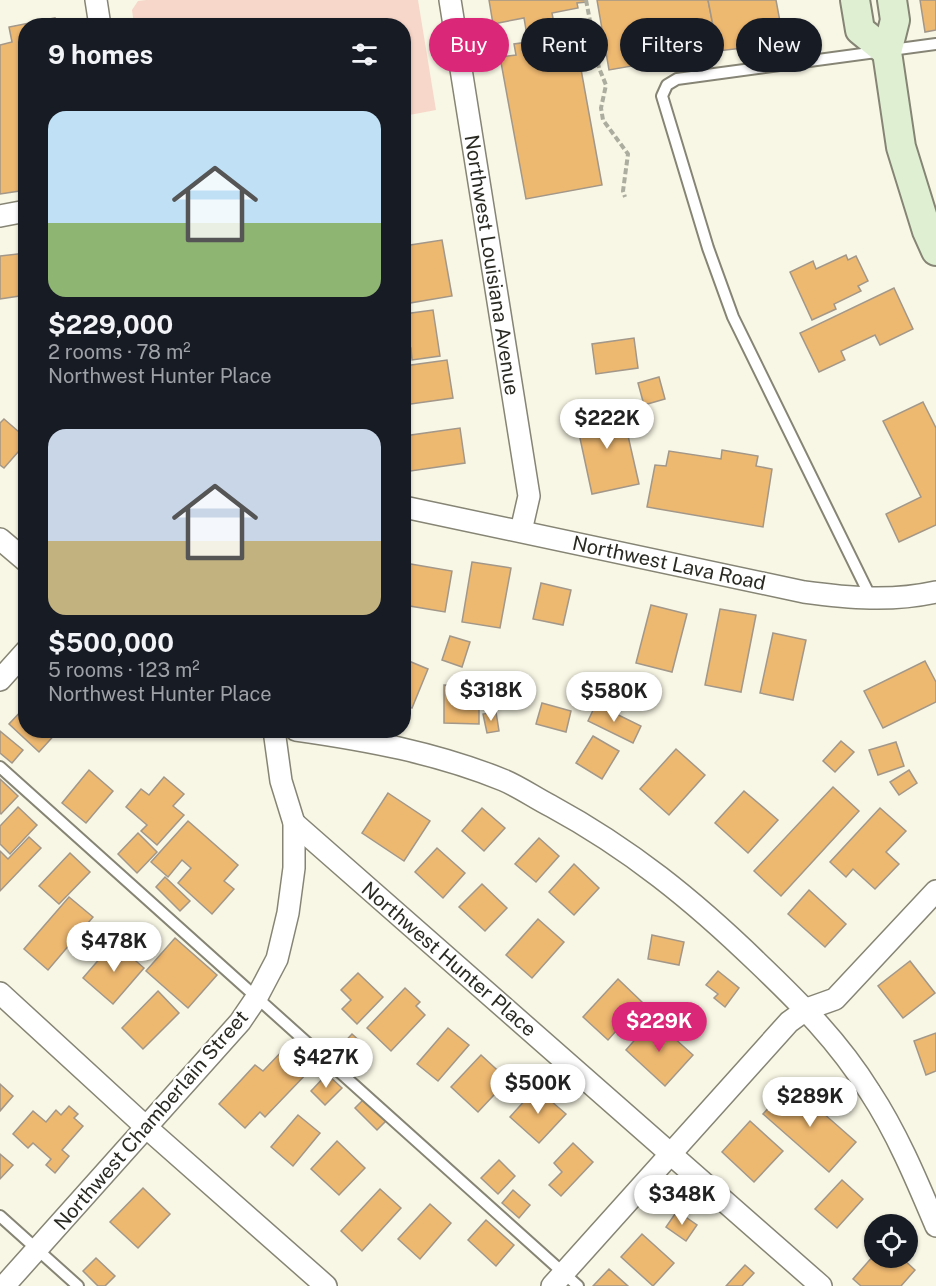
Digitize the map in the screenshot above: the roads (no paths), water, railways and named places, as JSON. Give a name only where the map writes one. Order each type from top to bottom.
[{"type":"street","points":[[96,0],[99,18]]},
{"type":"street","name":"Northwest Louisiana Avenue","points":[[450,0],[528,496],[521,531]]},
{"type":"street","points":[[855,0],[860,30],[887,52]]},
{"type":"street","points":[[892,0],[896,20],[887,52],[901,147],[927,231],[936,251]]},
{"type":"street","points":[[0,216],[18,213]]},
{"type":"street","name":"Northwest Lava Road","points":[[411,508],[764,584],[837,597],[897,598],[936,591]]},
{"type":"street","points":[[0,539],[18,554]]},
{"type":"street","points":[[0,680],[18,660]]},
{"type":"street","name":"Northwest Chamberlain Street","points":[[4,1286],[240,1022],[257,997],[277,959],[288,913],[294,868],[294,823],[281,781],[275,738]]},
{"type":"street","points":[[346,738],[403,747],[504,781],[573,818],[634,856],[688,899],[807,1009],[832,1039],[870,1092],[915,1176],[936,1226]]},
{"type":"street","name":"Northwest Hunter Place","points":[[294,823],[821,1286]]},
{"type":"street","points":[[564,1282],[671,1154],[789,1022],[807,1009],[835,999],[936,891]]},
{"type":"street","points":[[0,993],[147,1128],[326,1286]]},
{"type":"lane","points":[[871,599],[733,316],[708,248],[662,96],[667,85],[677,79],[936,44]]},
{"type":"lane","points":[[0,767],[257,997],[564,1282]]},
{"type":"lane","points":[[0,1216],[78,1286]]}]
